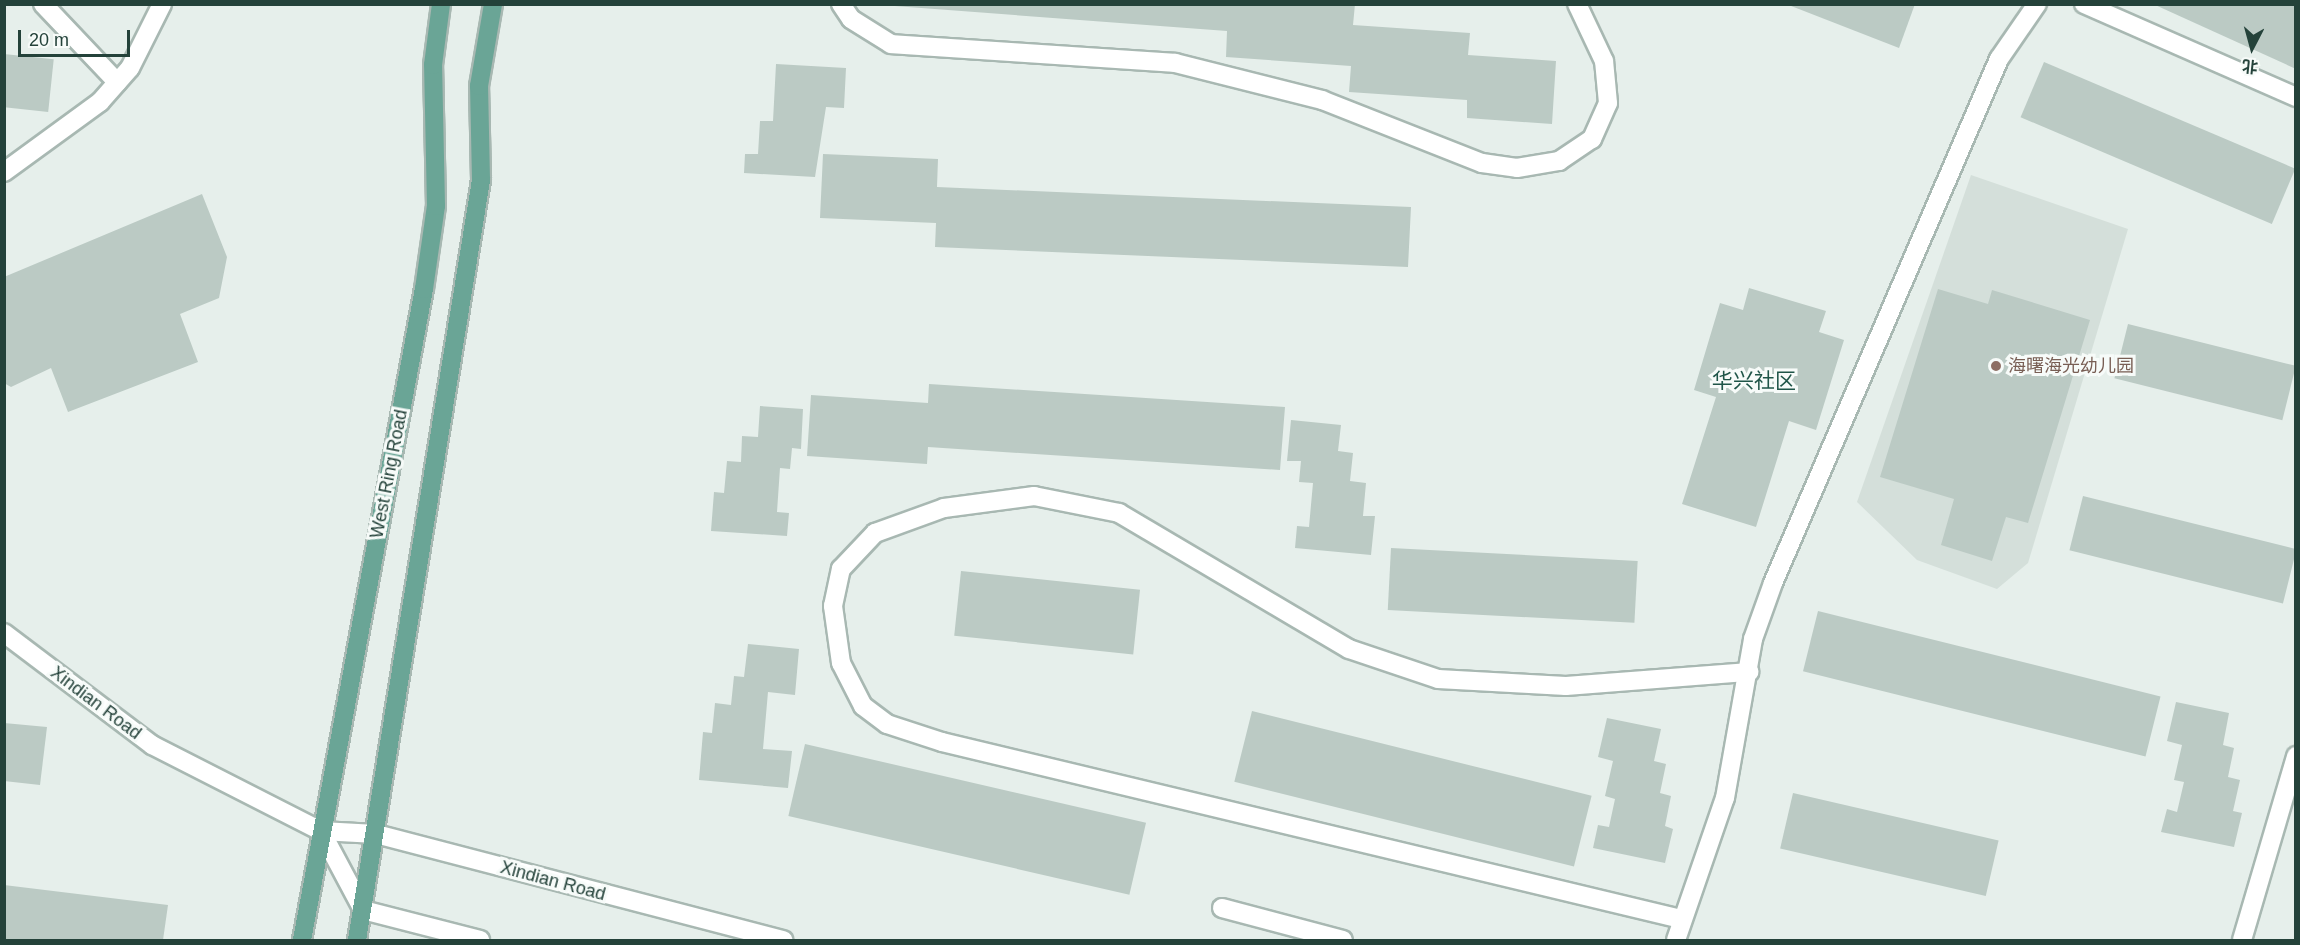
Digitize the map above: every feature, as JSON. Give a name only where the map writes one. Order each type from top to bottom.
[{"type":"main road","points":[[43,4],[117,82]]},
{"type":"main road","points":[[4,172],[100,102],[117,82],[156,22],[162,4]]},
{"type":"main road","name":"West Ring Road","points":[[302,940],[426,278],[436,206],[433,65],[441,4]]},
{"type":"main road","points":[[357,940],[481,180],[480,86],[492,4]]},
{"type":"main road","points":[[841,4],[851,19],[891,44],[1175,63],[1322,100],[1482,162],[1517,168],[1559,161],[1592,140],[1608,103],[1604,61],[1577,4]]},
{"type":"main road","points":[[1676,940],[1725,798],[1753,639],[1773,583],[1998,59],[2037,4]]},
{"type":"main road","points":[[2084,4],[2295,96]]},
{"type":"main road","points":[[1682,920],[953,745],[886,724],[863,706],[841,663],[832,606],[841,569],[875,533],[944,508],[1034,496],[1119,513],[1349,649],[1438,679],[1566,686],[1749,672]]},
{"type":"main road","name":"Xindian Road","points":[[4,633],[152,746],[321,831],[376,834],[783,940]]},
{"type":"main road","points":[[2242,940],[2295,756]]},
{"type":"main road","points":[[321,831],[363,910],[480,940]]},
{"type":"main road","points":[[1222,908],[1343,940]]},
{"type":"shaded area","name":"海曙海光幼儿园","points":[[1971,175],[2128,229],[2028,563],[1997,589],[1917,560],[1857,502]]},
{"type":"building","points":[[868,4],[1355,4],[1353,25],[1470,33],[1468,55],[1556,61],[1552,124],[1467,118],[1467,100],[1349,92],[1351,66],[1226,57],[1227,31]]},
{"type":"building","points":[[1786,4],[1915,4],[1899,48]]},
{"type":"building","points":[[2153,4],[2296,4],[2296,69]]},
{"type":"building","points":[[4,54],[54,59],[48,112],[4,107]]},
{"type":"building","points":[[2044,62],[2295,169],[2272,224],[2021,117]]},
{"type":"building","points":[[776,64],[846,68],[844,108],[826,107],[815,177],[744,173],[745,154],[758,154],[760,121],[773,121]]},
{"type":"building","points":[[823,154],[938,159],[937,187],[1411,207],[1408,267],[935,247],[936,223],[820,218]]},
{"type":"building","points":[[202,194],[227,257],[219,298],[180,314],[198,362],[68,412],[51,368],[11,387],[4,383],[4,277]]},
{"type":"building","points":[[1749,288],[1826,311],[1819,332],[1844,340],[1816,430],[1789,421],[1756,527],[1682,504],[1716,397],[1694,390],[1720,303],[1743,310]]},
{"type":"building","points":[[1938,289],[1988,304],[1992,290],[2090,320],[2028,523],[2006,517],[1992,561],[1941,545],[1954,499],[1880,477]]},
{"type":"building","points":[[2128,324],[2296,366],[2282,420],[2114,378]]},
{"type":"building","points":[[929,384],[1285,407],[1280,470],[928,447],[927,464],[807,456],[811,395],[928,403]]},
{"type":"building","points":[[760,406],[803,409],[801,449],[792,448],[790,469],[780,468],[777,512],[789,513],[787,536],[711,531],[714,492],[724,493],[727,461],[741,462],[742,436],[758,437]]},
{"type":"building","points":[[1291,420],[1341,425],[1338,451],[1353,453],[1350,481],[1366,483],[1363,516],[1375,516],[1371,555],[1295,548],[1297,526],[1309,527],[1313,483],[1299,482],[1301,461],[1287,461]]},
{"type":"building","points":[[2083,496],[2296,549],[2283,604],[2069,550]]},
{"type":"building","points":[[1391,548],[1638,561],[1634,623],[1388,610]]},
{"type":"building","points":[[961,571],[1140,590],[1133,654],[954,636]]},
{"type":"building","points":[[1818,611],[2161,696],[2146,757],[1803,671]]},
{"type":"building","points":[[748,644],[799,649],[795,695],[768,692],[763,749],[792,751],[788,788],[699,780],[703,732],[712,733],[715,703],[731,705],[734,676],[744,677]]},
{"type":"building","points":[[2176,702],[2229,713],[2223,745],[2234,748],[2228,777],[2240,780],[2233,811],[2242,813],[2234,847],[2161,832],[2167,809],[2177,812],[2184,782],[2174,780],[2182,745],[2167,741]]},
{"type":"building","points":[[1252,711],[1592,796],[1574,867],[1234,782]]},
{"type":"building","points":[[1607,718],[1661,729],[1654,761],[1666,764],[1660,793],[1671,796],[1665,826],[1673,829],[1665,863],[1593,848],[1598,825],[1609,827],[1615,799],[1605,796],[1613,761],[1598,757]]},
{"type":"building","points":[[4,723],[47,727],[40,785],[4,781]]},
{"type":"building","points":[[805,744],[1146,823],[1129,895],[788,816]]},
{"type":"building","points":[[1793,793],[1999,840],[1986,896],[1780,849]]},
{"type":"building","points":[[4,885],[168,905],[163,940],[4,940]]},
{"type":"place","name":"海曙海光幼儿园","points":[[1996,366]]},
{"type":"district","name":"华兴社区","points":[[1754,381]]}]
